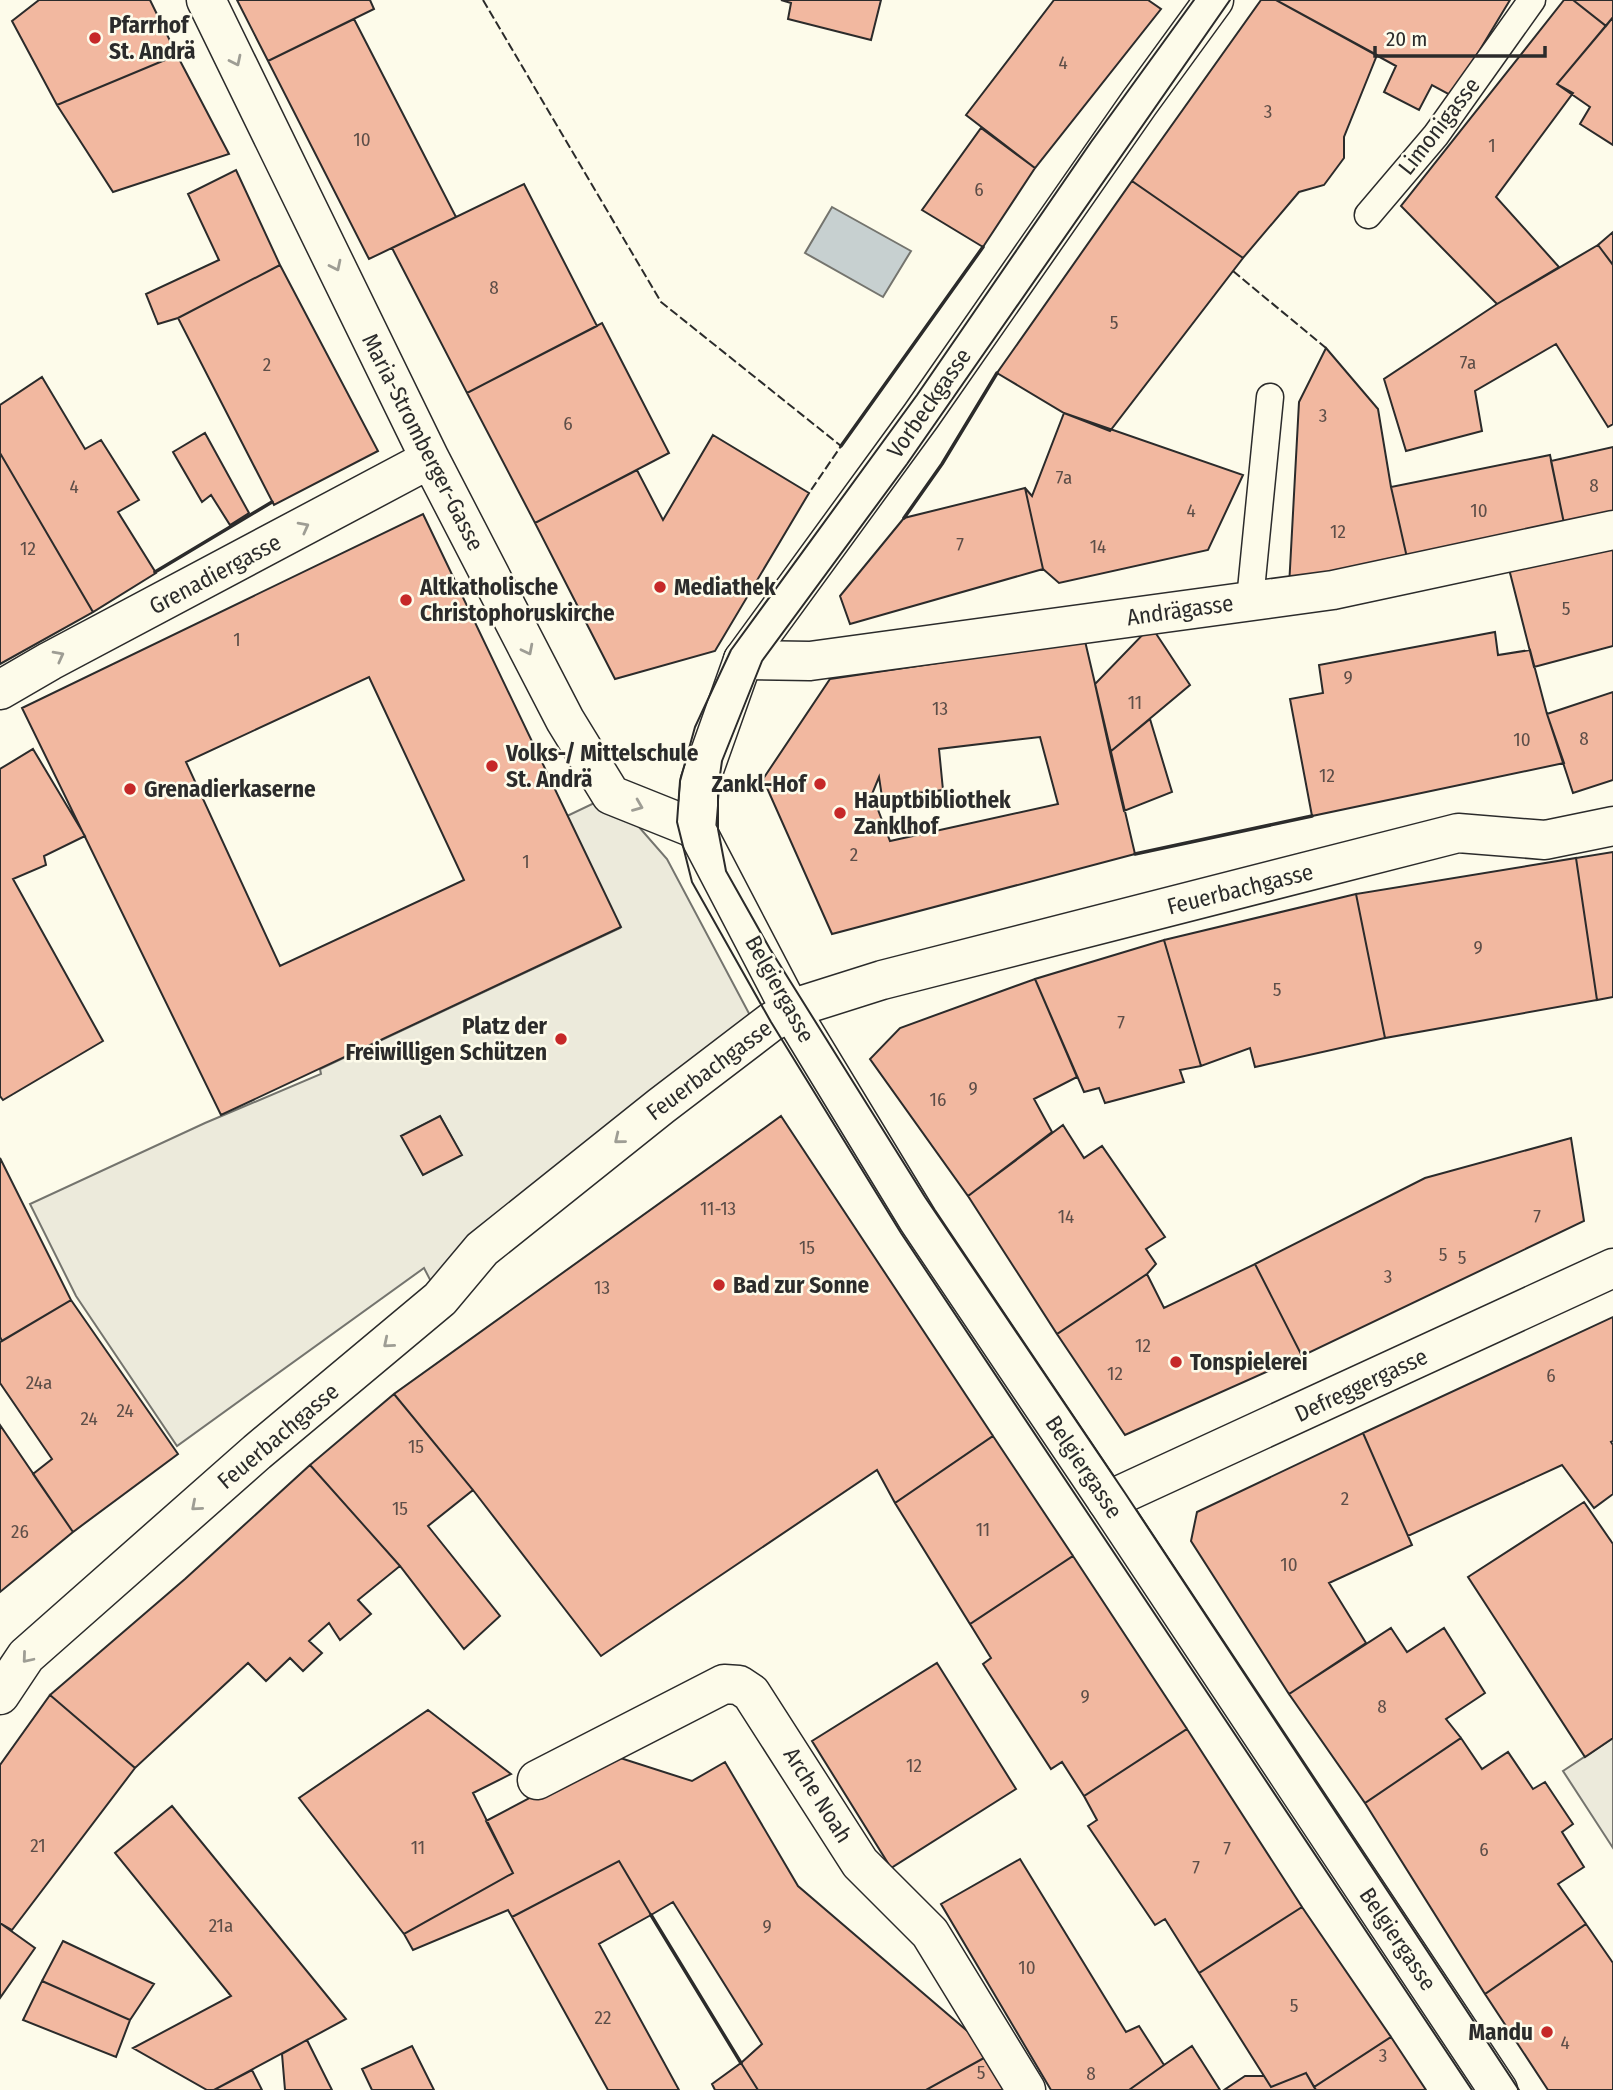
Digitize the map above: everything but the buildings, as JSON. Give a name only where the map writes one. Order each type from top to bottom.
[{"type":"street","name":"Maria-Stromberger-Gasse","points":[[206,0],[430,459],[565,720],[611,795],[696,829]]},
{"type":"street","name":"Vorbeckgasse","points":[[696,829],[700,781],[743,660],[921,416],[1214,0]]},
{"type":"street","name":"Grenadiergasse","points":[[0,690],[50,660],[430,459]]},
{"type":"street","name":"Andrägasse","points":[[743,660],[810,661],[1333,590],[1613,530]]},
{"type":"street","name":"Feuerbachgasse","points":[[0,1695],[26,1656],[257,1452],[440,1299],[482,1249],[771,1021],[806,1003],[882,980],[1458,833],[1545,841],[1613,826]]},
{"type":"street","name":"Belgiergasse","points":[[696,829],[791,1011],[918,1220],[1498,2090]]},
{"type":"street","name":"Defreggergasse","points":[[1107,1501],[1613,1268]]},
{"type":"street","name":"Arche Noah","points":[[537,1780],[724,1684],[739,1685],[751,1693],[758,1703],[860,1863],[930,1933],[1026,2090]]},
{"type":"lane","name":"Limonigasse","points":[[1368,215],[1437,135],[1532,0]]},
{"type":"lane","points":[[1250,600],[1270,397]]},
{"type":"shaded area","points":[[832,207],[911,251],[883,297],[805,253]]},
{"type":"shaded area","points":[[611,795],[667,859],[753,1021],[440,1299],[424,1268],[177,1446],[76,1296],[30,1204],[205,1123],[321,1074],[320,1069],[620,928],[567,816]],"holes":[[[440,1116],[461,1154],[423,1175],[402,1136]]]},
{"type":"shaded area","points":[[1613,1738],[1613,1848],[1563,1771]]},
{"type":"tram line","points":[[1194,0],[1091,142],[917,395],[731,650],[695,727],[680,781],[677,822],[692,882],[771,1022],[901,1233],[1472,2090]]},
{"type":"tram line","points":[[1230,0],[907,464],[762,661],[722,761],[718,789],[718,829],[726,871],[770,949],[925,1197],[1125,1493],[1519,2090]]},
{"type":"fence","points":[[483,0],[661,302],[841,446],[809,493]]},
{"type":"fence","points":[[1233,271],[1326,348]]},
{"type":"wall","points":[[841,446],[983,247]]},
{"type":"wall","points":[[904,518],[942,464],[997,373]]},
{"type":"wall","points":[[155,572],[272,502]]},
{"type":"wall","points":[[1135,854],[1312,816]]},
{"type":"wall","points":[[651,1915],[741,2063]]},
{"type":"place","name":"Pfarrhof St. Andrä","points":[[95,38]]},
{"type":"place","name":"Mediathek","points":[[660,587]]},
{"type":"place","name":"Altkatholische Christophoruskirche","points":[[406,600]]},
{"type":"place","name":"Volks-/ Mittelschule St. Andrä","points":[[492,766]]},
{"type":"place","name":"Zankl-Hof","points":[[820,784]]},
{"type":"place","name":"Grenadierkaserne","points":[[130,789]]},
{"type":"place","name":"Hauptbibliothek Zanklhof","points":[[840,813]]},
{"type":"place","name":"Platz der Freiwilligen Schützen","points":[[561,1039]]},
{"type":"place","name":"Bad zur Sonne","points":[[719,1285]]},
{"type":"place","name":"Tonspielerei","points":[[1176,1362]]},
{"type":"place","name":"Mandu","points":[[1547,2032]]}]
